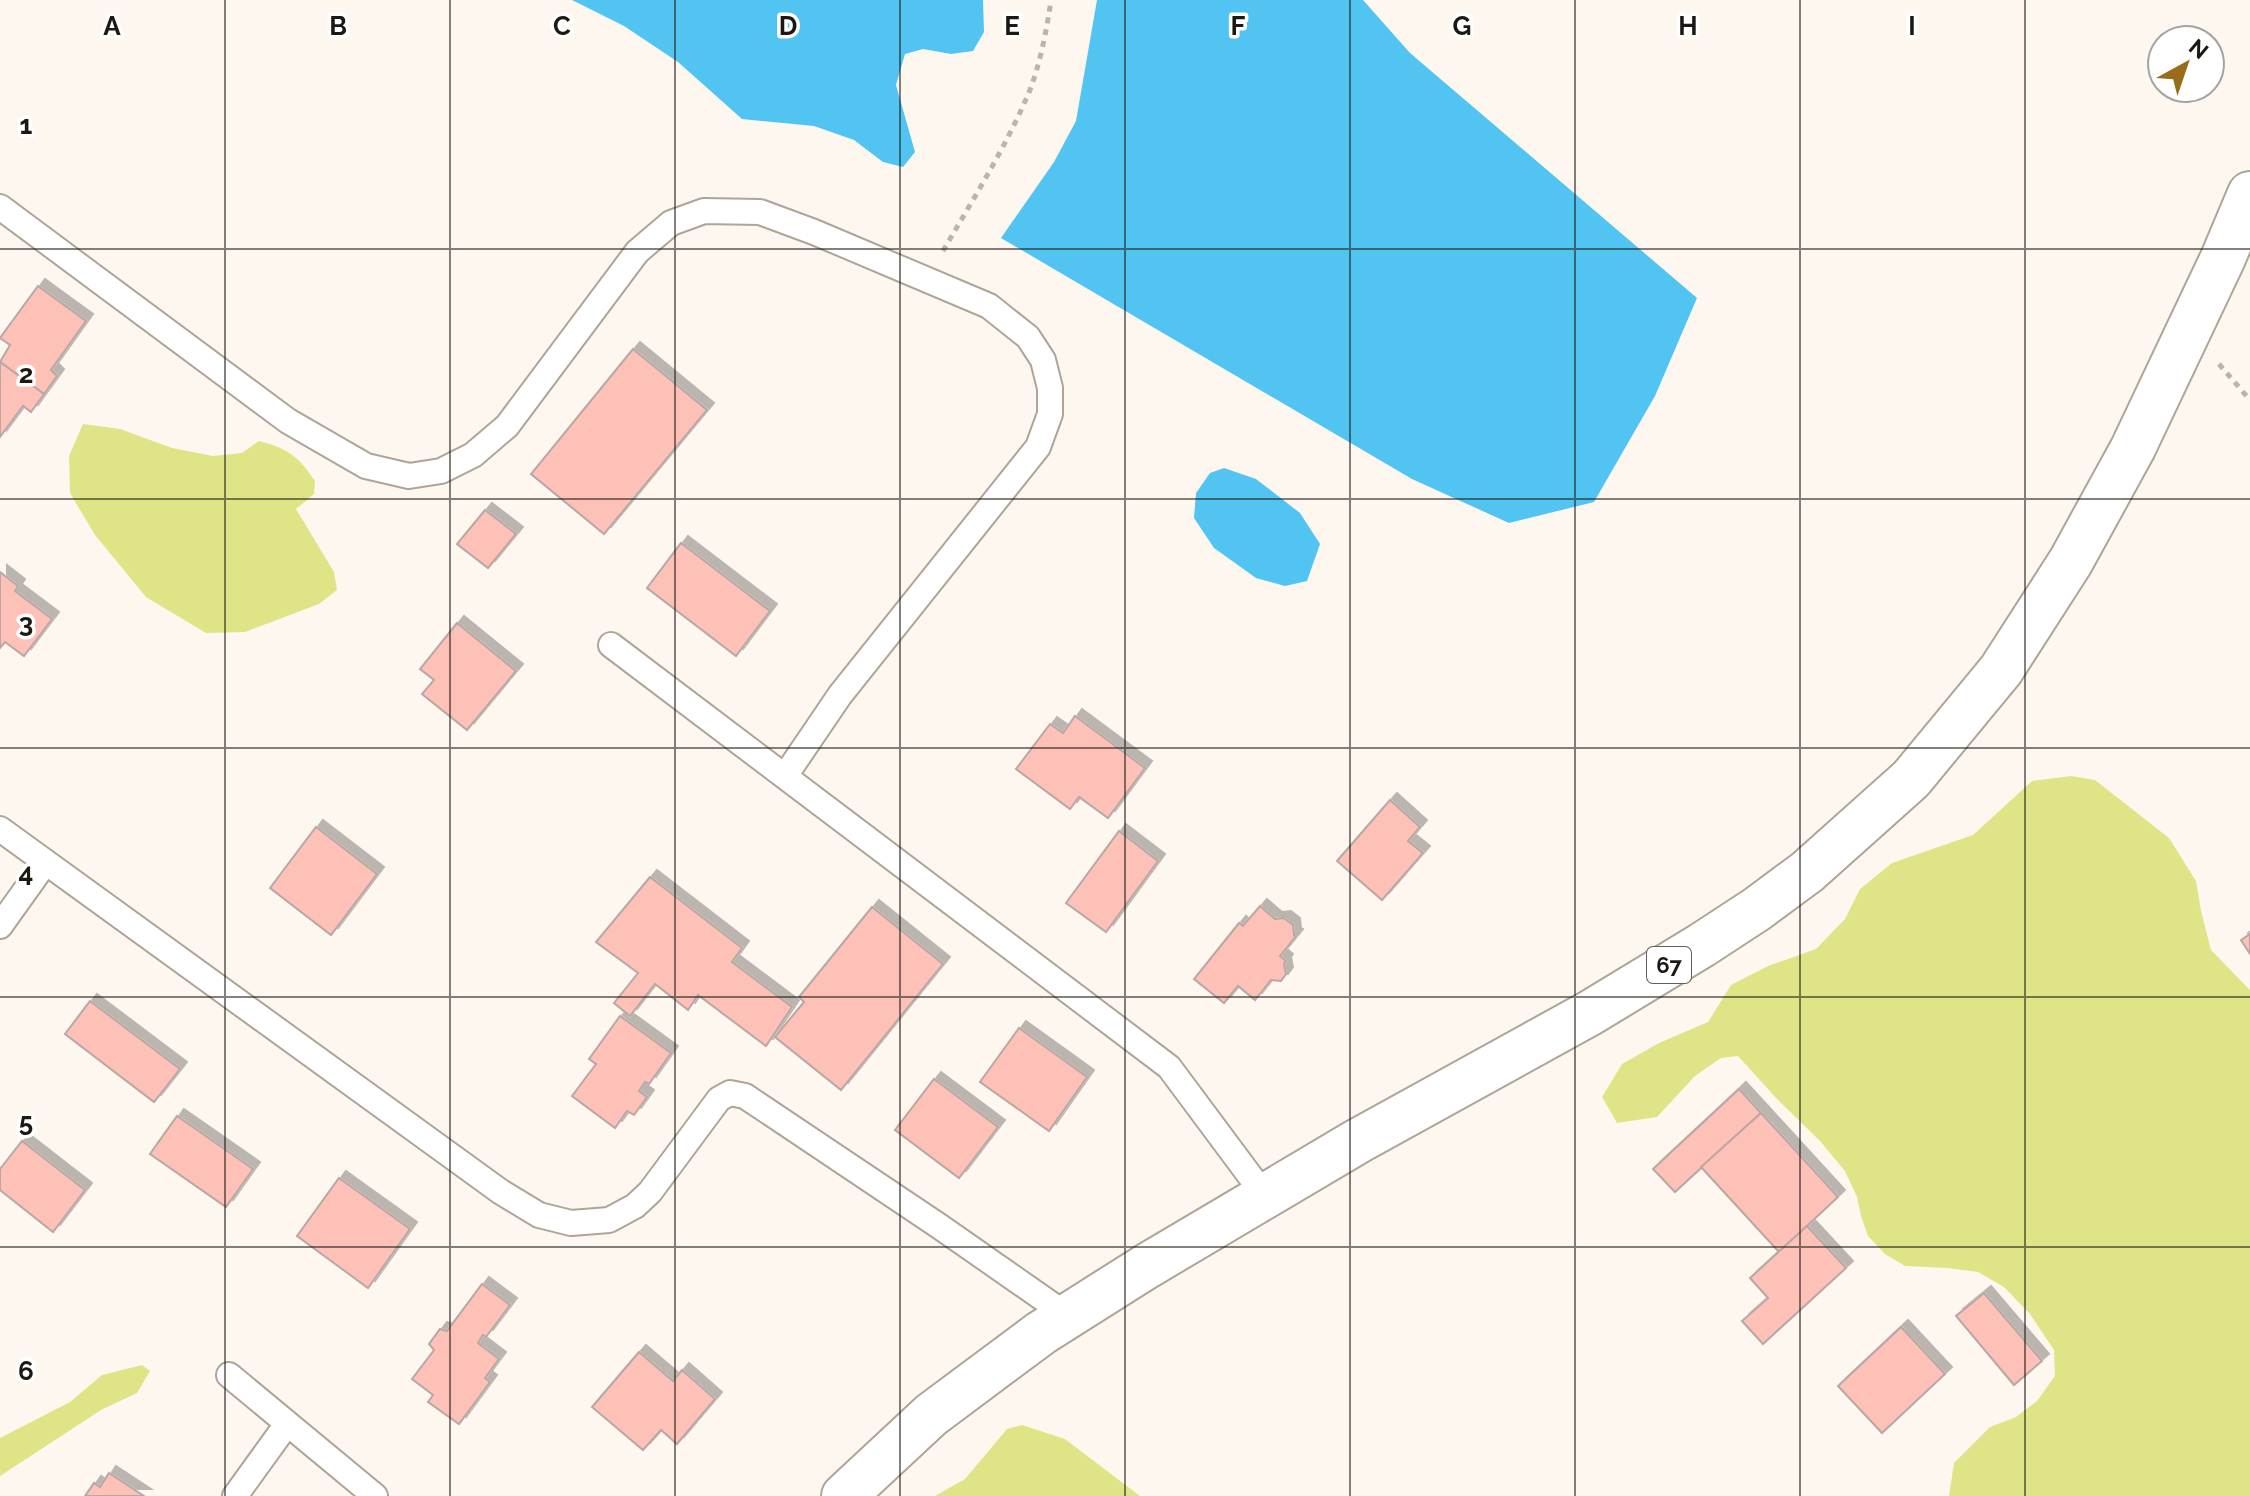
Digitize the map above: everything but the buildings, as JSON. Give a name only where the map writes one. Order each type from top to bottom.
[{"type":"main road","name":"67","points":[[844,1496],[931,1415],[1041,1333],[1358,1141],[1590,1013],[1702,945],[1807,872],[1911,779],[2001,670],[2071,561],[2133,448],[2250,194]]},
{"type":"lane","points":[[0,207],[288,421],[366,466],[409,476],[441,471],[473,455],[507,426],[637,252],[671,223],[704,211],[760,212],[989,306],[1028,337],[1043,360],[1050,388],[1050,414],[1038,447],[840,695],[785,776]]},
{"type":"lane","points":[[611,645],[1169,1067],[1265,1196]]},
{"type":"lane","points":[[0,829],[501,1192],[539,1215],[571,1223],[609,1220],[623,1214],[657,1184],[719,1099],[730,1093],[745,1096],[1068,1316]]},
{"type":"lane","points":[[0,926],[45,863]]},
{"type":"lane","points":[[229,1375],[375,1496]]},
{"type":"lane","points":[[235,1496],[287,1424]]},
{"type":"path","points":[[927,280],[1028,95],[1048,24],[1051,0]]},
{"type":"green space","points":[[83,424],[120,429],[172,448],[213,456],[242,453],[259,441],[292,455],[315,481],[314,494],[296,509],[334,572],[337,590],[319,604],[245,632],[206,633],[146,597],[95,535],[70,493],[69,456]]},
{"type":"green space","points":[[2071,776],[2095,780],[2169,838],[2196,881],[2211,950],[2250,990],[2250,1496],[1949,1496],[1954,1463],[1990,1427],[2016,1417],[2037,1401],[2055,1376],[2054,1350],[2030,1314],[2004,1287],[1978,1272],[1905,1266],[1885,1254],[1868,1236],[1857,1197],[1845,1171],[1738,1056],[1721,1058],[1695,1076],[1657,1117],[1617,1123],[1602,1097],[1622,1064],[1659,1043],[1708,1022],[1731,985],[1768,966],[1816,949],[1845,919],[1860,889],[1892,863],[1973,835],[2032,781]]},
{"type":"green space","points":[[142,1365],[150,1371],[137,1393],[101,1410],[0,1476],[0,1438],[70,1402],[102,1375]]},
{"type":"green space","points":[[1022,1425],[1065,1439],[1140,1496],[935,1496],[965,1479],[1007,1429]]},
{"type":"water","points":[[572,0],[983,0],[984,32],[973,51],[951,54],[923,49],[905,54],[896,85],[915,152],[903,167],[883,162],[854,140],[814,126],[742,119],[678,62],[624,26]]},
{"type":"water","points":[[1097,0],[1363,0],[1410,53],[1697,298],[1655,396],[1594,502],[1509,523],[1412,479],[1001,238],[1054,162],[1076,121]]},
{"type":"water","points":[[1224,468],[1256,479],[1300,513],[1320,544],[1307,581],[1285,586],[1256,578],[1214,548],[1194,518],[1196,493],[1210,473]]}]
